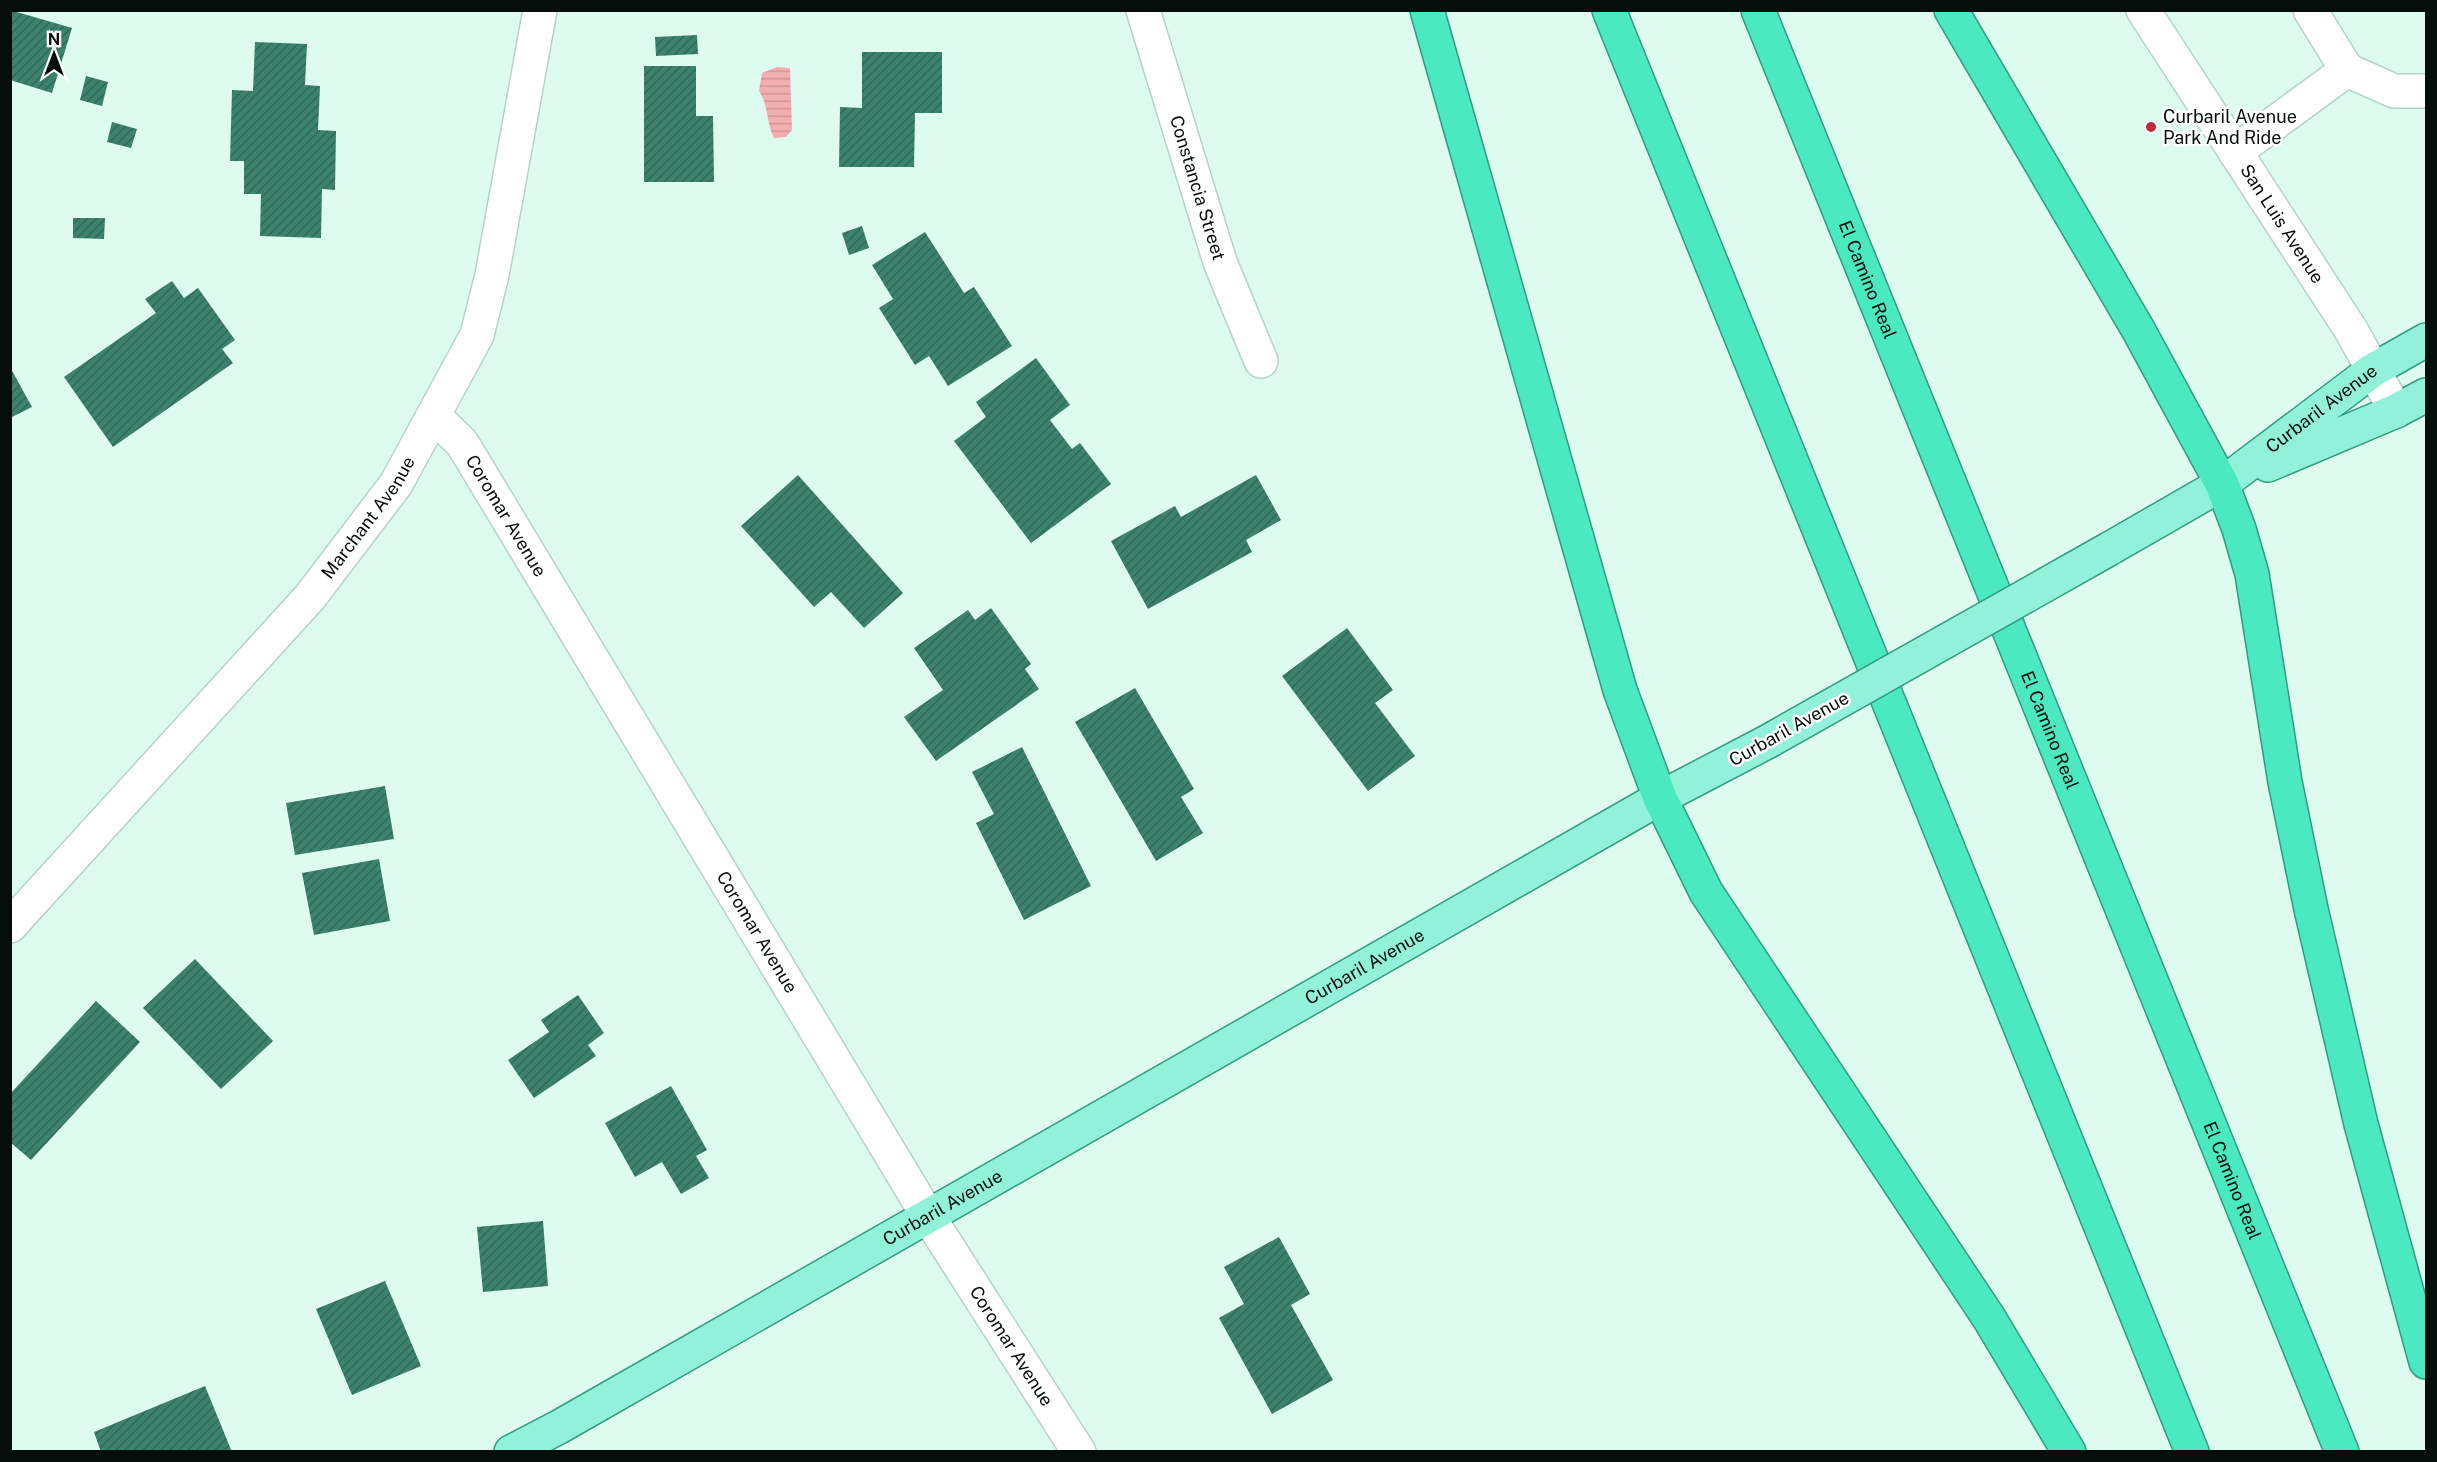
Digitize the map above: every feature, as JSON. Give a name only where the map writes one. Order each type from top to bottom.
[{"type":"highway","points":[[1427,10],[1620,690],[1660,798],[1706,892],[1989,1318],[2068,1452]]},
{"type":"highway","points":[[1609,10],[2192,1452]]},
{"type":"highway","name":"El Camino Real","points":[[1758,10],[2342,1452]]},
{"type":"highway","points":[[1951,10],[2139,331],[2222,484],[2239,529],[2252,574],[2284,782],[2358,1113],[2427,1362]]},
{"type":"main road","name":"Curbaril Avenue","points":[[511,1452],[1660,798],[1767,742],[2222,484],[2373,370],[2427,340]]},
{"type":"main road","name":"Curbaril Avenue","points":[[2222,484],[2396,411],[2427,395]]},
{"type":"street","name":"Marchant Avenue","points":[[10,926],[310,597],[396,484],[477,335],[492,275],[540,10]]},
{"type":"street","name":"Constancia Street","points":[[1143,10],[1220,262],[1261,361]]},
{"type":"street","name":"San Luis Avenue","points":[[2142,10],[2351,330],[2396,411]]},
{"type":"street","points":[[2310,10],[2347,70],[2394,91],[2427,91]]},
{"type":"street","points":[[2235,153],[2347,70]]},
{"type":"street","name":"Coromar Avenue","points":[[434,416],[462,443],[928,1216],[1079,1452]]},
{"type":"shaded area","points":[[777,67],[790,68],[792,130],[786,137],[774,138],[759,91],[762,73]]},
{"type":"building","points":[[10,10],[72,28],[52,93],[10,80]]},
{"type":"building","points":[[697,35],[698,54],[656,56],[655,37]]},
{"type":"building","points":[[255,42],[307,44],[305,85],[320,86],[318,130],[336,131],[335,190],[322,189],[321,238],[260,236],[261,194],[244,194],[244,161],[230,161],[232,90],[253,91]]},
{"type":"building","points":[[862,52],[942,52],[942,113],[915,113],[914,167],[839,167],[840,107],[862,108]]},
{"type":"building","points":[[644,66],[696,66],[696,116],[713,116],[714,182],[644,182]]},
{"type":"building","points":[[86,76],[108,82],[102,106],[80,100]]},
{"type":"building","points":[[112,122],[137,129],[131,148],[107,142]]},
{"type":"building","points":[[73,218],[105,218],[104,239],[73,238]]},
{"type":"building","points":[[862,226],[869,248],[849,255],[842,233]]},
{"type":"building","points":[[925,232],[964,293],[974,287],[1012,346],[948,386],[929,356],[915,365],[879,308],[893,299],[872,265]]},
{"type":"building","points":[[172,281],[184,298],[198,288],[235,340],[222,349],[233,363],[113,447],[64,377],[156,313],[145,299]]},
{"type":"building","points":[[1036,358],[1070,405],[1050,420],[1072,449],[1080,443],[1111,484],[1031,543],[954,441],[986,417],[976,402]]},
{"type":"building","points":[[10,367],[32,407],[10,418]]},
{"type":"building","points":[[798,475],[903,593],[864,628],[831,592],[814,607],[741,526]]},
{"type":"building","points":[[1256,475],[1281,520],[1246,540],[1252,552],[1148,609],[1111,541],[1175,506],[1181,517]]},
{"type":"building","points":[[991,608],[1031,664],[1025,669],[1039,689],[936,761],[904,717],[943,690],[914,648],[968,610],[975,620]]},
{"type":"building","points":[[1347,628],[1393,690],[1375,703],[1415,756],[1368,791],[1282,676]]},
{"type":"building","points":[[1135,688],[1194,789],[1181,797],[1203,833],[1156,861],[1075,722]]},
{"type":"building","points":[[1022,747],[1091,886],[1024,920],[976,823],[994,814],[972,772]]},
{"type":"building","points":[[385,786],[394,839],[295,855],[286,803]]},
{"type":"building","points":[[379,859],[390,921],[314,935],[302,873]]},
{"type":"building","points":[[195,959],[273,1041],[221,1089],[143,1008]]},
{"type":"building","points":[[578,995],[604,1033],[588,1045],[596,1056],[534,1098],[508,1060],[549,1032],[541,1020]]},
{"type":"building","points":[[96,1001],[140,1042],[31,1160],[10,1142],[10,1094]]},
{"type":"building","points":[[671,1086],[707,1150],[696,1156],[709,1178],[681,1194],[662,1162],[635,1177],[605,1123]]},
{"type":"building","points":[[543,1221],[548,1286],[483,1292],[477,1227]]},
{"type":"building","points":[[1279,1237],[1310,1294],[1291,1305],[1333,1380],[1272,1414],[1219,1318],[1244,1304],[1224,1267]]},
{"type":"building","points":[[385,1281],[421,1366],[352,1395],[316,1309]]},
{"type":"building","points":[[205,1386],[232,1452],[101,1452],[94,1432]]},
{"type":"place","name":"Curbaril Avenue Park And Ride","points":[[2151,127]]}]
